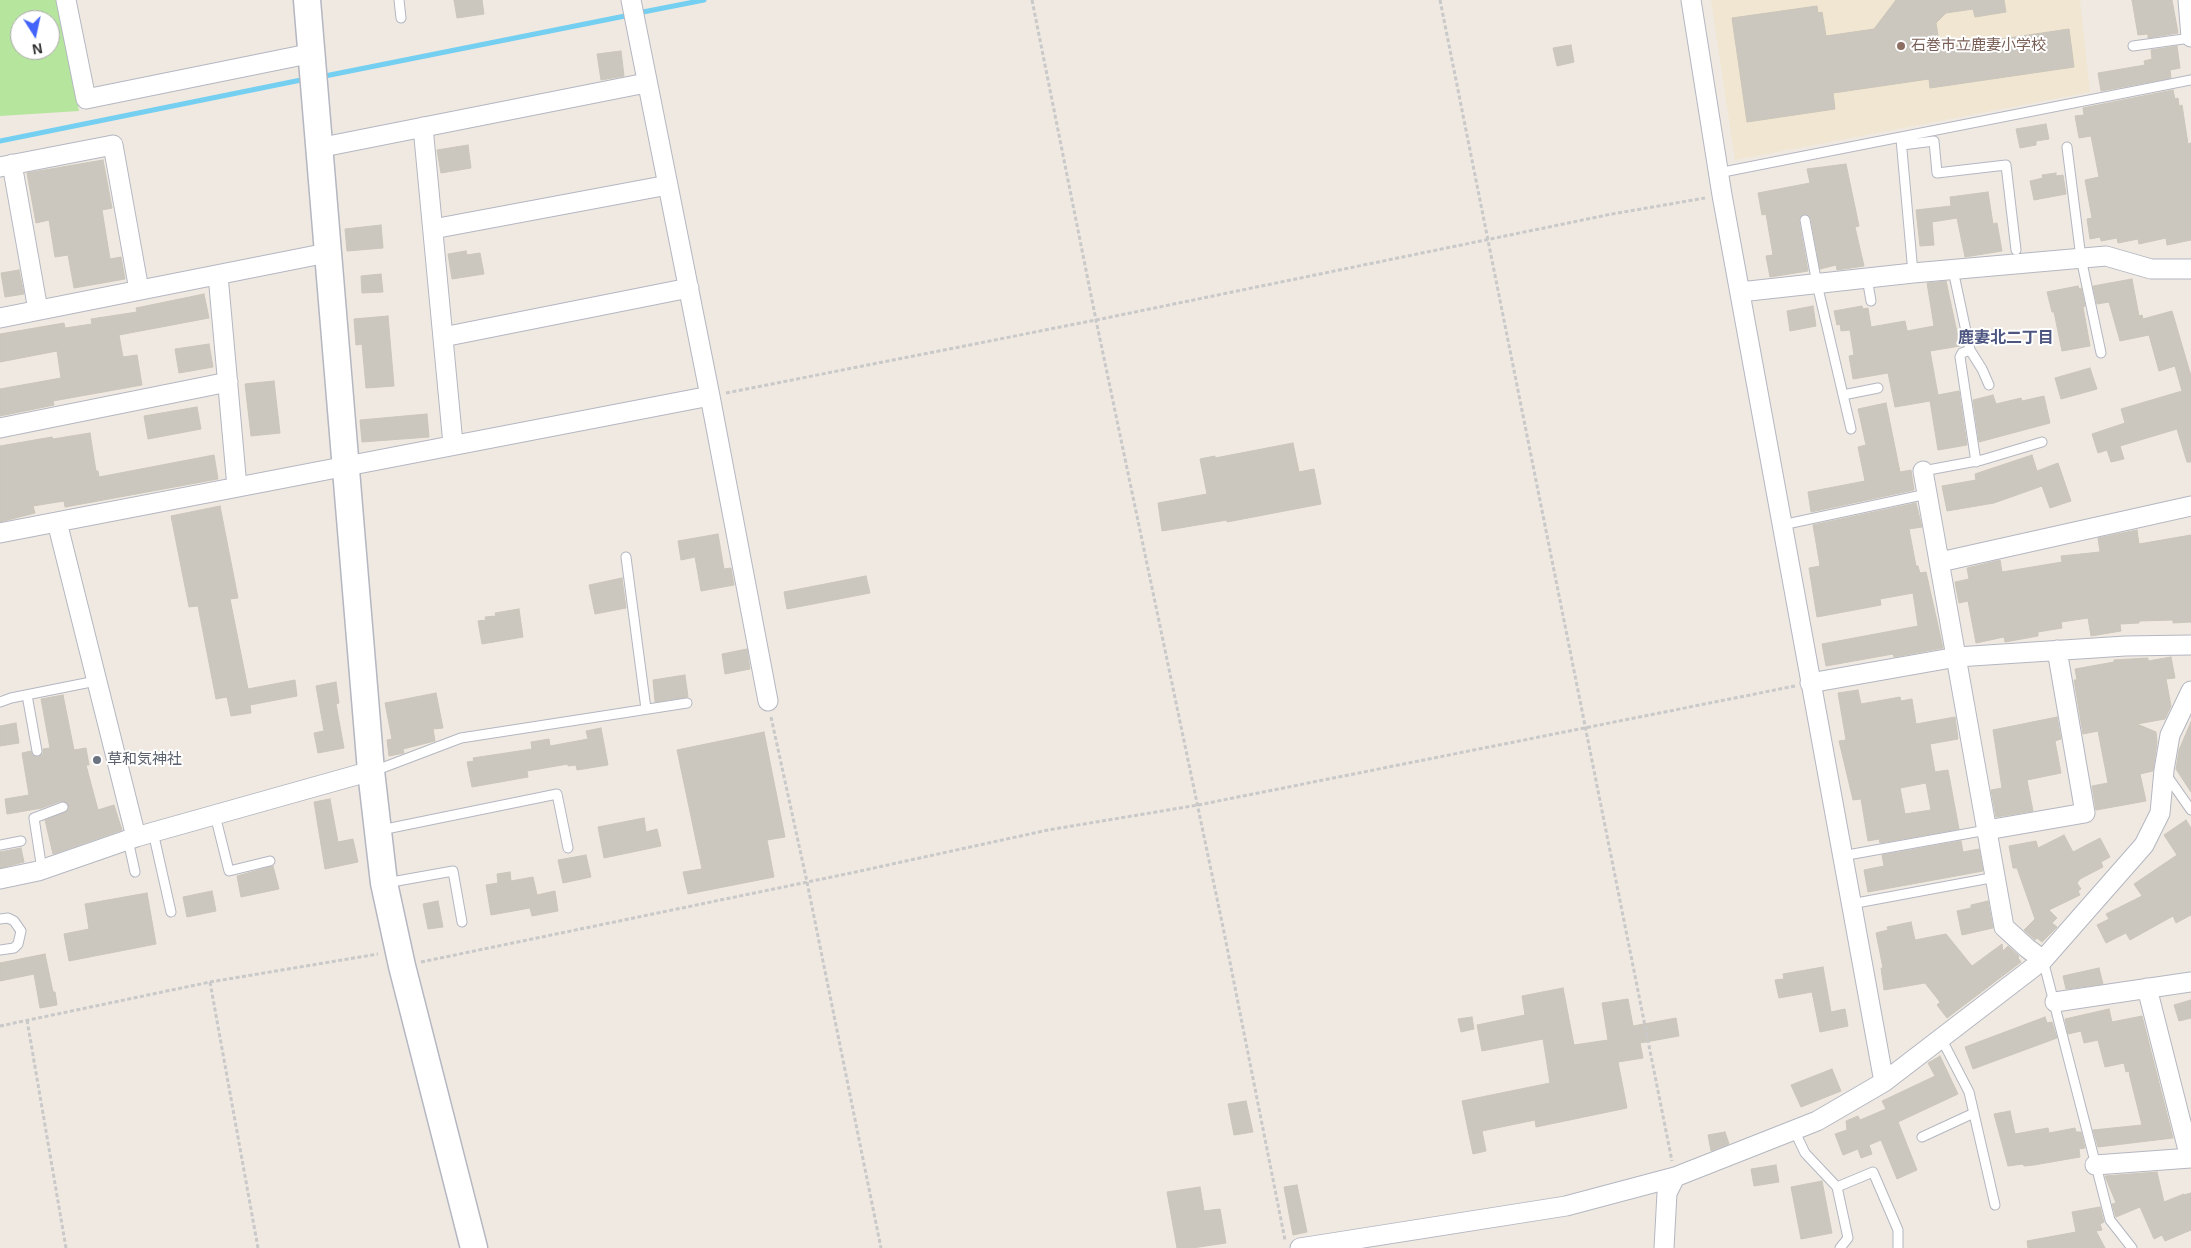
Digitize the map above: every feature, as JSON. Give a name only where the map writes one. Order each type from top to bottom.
[{"type":"street","points":[[66,0],[86,99],[313,70]]},
{"type":"street","points":[[307,0],[371,771],[384,883],[400,958],[474,1248]]},
{"type":"street","points":[[1692,0],[1718,173],[1884,1082]]},
{"type":"street","points":[[2188,0],[2191,37]]},
{"type":"street","points":[[631,1],[646,83],[689,288],[768,700]]},
{"type":"street","points":[[318,148],[646,83]]},
{"type":"street","points":[[423,127],[453,444]]},
{"type":"street","points":[[38,310],[6,166],[113,145],[139,290]]},
{"type":"street","points":[[433,229],[668,185]]},
{"type":"street","points":[[0,318],[327,253]]},
{"type":"street","points":[[1740,292],[1913,273],[2106,256],[2151,269],[2191,269]]},
{"type":"street","points":[[218,275],[237,487]]},
{"type":"street","points":[[443,337],[689,288]]},
{"type":"street","points":[[0,428],[228,382]]},
{"type":"street","points":[[0,533],[453,444],[710,396]]},
{"type":"street","points":[[1922,471],[1940,562],[2004,926],[2043,960]]},
{"type":"street","points":[[1940,562],[2191,506]]},
{"type":"street","points":[[57,522],[96,680],[139,837]]},
{"type":"street","points":[[1810,683],[1957,657],[2125,646],[2191,645]]},
{"type":"street","points":[[1987,830],[2086,813],[2057,650]]},
{"type":"street","points":[[1300,1248],[1400,1240],[1566,1206],[1675,1177],[1817,1121],[1884,1082],[1942,1040],[2043,960],[2144,845],[2160,813],[2164,770],[2170,735],[2191,692]]},
{"type":"street","points":[[0,879],[42,870],[139,837],[371,771]]},
{"type":"street","points":[[2055,1002],[2191,982]]},
{"type":"street","points":[[2095,1165],[2191,1158],[2147,988]]},
{"type":"street","points":[[1664,1248],[1667,1193],[1675,1177]]},
{"type":"lane","points":[[399,0],[401,18]]},
{"type":"lane","points":[[2134,46],[2191,37]]},
{"type":"lane","points":[[1718,173],[1901,141],[2191,80]]},
{"type":"lane","points":[[1901,141],[1934,141],[1937,173],[2006,166],[2016,250]]},
{"type":"lane","points":[[1901,141],[1913,273]]},
{"type":"lane","points":[[2068,147],[2081,258],[2101,353]]},
{"type":"lane","points":[[1805,220],[1851,429]]},
{"type":"lane","points":[[1953,270],[1970,350],[1989,385]]},
{"type":"lane","points":[[1867,278],[1871,301]]},
{"type":"lane","points":[[1970,350],[1962,353],[1960,358],[1976,462]]},
{"type":"lane","points":[[1843,395],[1878,388]]},
{"type":"lane","points":[[1922,471],[1976,462],[2042,442]]},
{"type":"lane","points":[[1782,525],[1927,494]]},
{"type":"lane","points":[[626,557],[646,709]]},
{"type":"lane","points":[[0,702],[27,694],[96,680]]},
{"type":"lane","points":[[27,694],[37,751]]},
{"type":"lane","points":[[371,771],[461,738],[687,703]]},
{"type":"lane","points":[[2164,770],[2191,810]]},
{"type":"lane","points":[[378,830],[557,794],[568,848]]},
{"type":"lane","points":[[42,870],[34,818],[63,807]]},
{"type":"lane","points":[[216,815],[228,871],[270,861]]},
{"type":"lane","points":[[1842,856],[1987,830]]},
{"type":"lane","points":[[135,872],[139,837]]},
{"type":"lane","points":[[139,837],[171,912]]},
{"type":"lane","points":[[0,845],[21,841]]},
{"type":"lane","points":[[384,883],[453,870],[462,922]]},
{"type":"lane","points":[[1851,904],[1996,877]]},
{"type":"lane","points":[[0,950],[14,948],[21,938],[21,931],[14,921],[1,915]]},
{"type":"lane","points":[[2043,960],[2110,1220],[2132,1248]]},
{"type":"lane","points":[[1942,1040],[1969,1092],[1995,1205]]},
{"type":"lane","points":[[1922,1137],[1974,1113]]},
{"type":"lane","points":[[1794,1130],[1805,1153],[1836,1187],[1848,1238],[1840,1248]]},
{"type":"lane","points":[[1836,1187],[1873,1172],[1898,1230],[1898,1248]]},
{"type":"path","points":[[1032,0],[1287,1248]]},
{"type":"path","points":[[1440,0],[1675,1177]]},
{"type":"path","points":[[710,396],[1096,320],[1489,239],[1722,195]]},
{"type":"path","points":[[0,1026],[210,982],[400,958],[807,882],[1048,830],[1198,805],[1810,683]]},
{"type":"path","points":[[768,700],[881,1248]]},
{"type":"path","points":[[210,982],[258,1248]]},
{"type":"path","points":[[26,1020],[66,1248]]},
{"type":"shaded area","name":"石巻市立鹿妻小学校","points":[[1711,0],[2080,0],[2090,92],[1735,160]]},
{"type":"green space","points":[[0,0],[56,0],[58,10],[10,10],[10,60],[60,60],[60,19],[79,111],[0,116]]},
{"type":"building","points":[[454,0],[482,0],[484,14],[457,18]]},
{"type":"building","points":[[1896,0],[2004,0],[2006,12],[1975,17],[1973,9],[1946,13],[1936,23],[1940,48],[2069,29],[2074,67],[1930,88],[1929,79],[1833,93],[1835,109],[1747,122],[1732,18],[1817,6],[1818,13],[1822,12],[1826,36],[1874,29]]},
{"type":"building","points":[[2132,0],[2172,0],[2178,33],[2148,38],[2148,34],[2138,35]]},
{"type":"building","points":[[1571,45],[1574,62],[1557,66],[1553,48]]},
{"type":"building","points":[[2177,46],[2180,68],[2170,70],[2171,78],[2101,91],[2098,73],[2145,65],[2144,61],[2152,59],[2151,50]]},
{"type":"building","points":[[621,51],[624,76],[601,80],[597,54]]},
{"type":"building","points":[[2173,90],[2175,99],[2178,98],[2179,106],[2182,105],[2188,144],[2191,143],[2191,240],[2167,245],[2166,238],[2139,244],[2138,239],[2118,243],[2117,238],[2101,241],[2100,237],[2090,239],[2087,219],[2092,218],[2085,180],[2099,177],[2091,136],[2079,138],[2075,116],[2084,115],[2083,108]]},
{"type":"building","points":[[2046,124],[2049,139],[2036,141],[2036,145],[2020,148],[2016,129]]},
{"type":"building","points":[[468,145],[471,168],[441,173],[437,150]]},
{"type":"building","points":[[103,160],[112,208],[102,210],[110,259],[121,257],[125,279],[74,288],[68,255],[55,257],[49,220],[36,223],[27,173]]},
{"type":"building","points":[[1846,164],[1859,226],[1855,227],[1864,266],[1837,270],[1836,265],[1820,269],[1811,219],[1804,214],[1799,221],[1808,271],[1770,277],[1766,256],[1773,255],[1766,214],[1762,215],[1758,193],[1810,183],[1807,169]]},
{"type":"building","points":[[2056,173],[2056,176],[2063,175],[2066,194],[2034,200],[2030,181],[2043,178],[2042,175]]},
{"type":"building","points":[[1988,192],[1993,224],[1997,223],[2002,251],[1965,257],[1957,218],[1932,222],[1934,245],[1920,246],[1916,210],[1951,206],[1950,197]]},
{"type":"building","points":[[381,225],[383,248],[347,251],[345,229]]},
{"type":"building","points":[[466,251],[467,255],[480,253],[484,274],[452,279],[448,254]]},
{"type":"building","points":[[19,270],[24,294],[5,297],[1,273]]},
{"type":"building","points":[[381,274],[383,292],[362,293],[361,276]]},
{"type":"building","points":[[2132,279],[2139,316],[2142,315],[2143,319],[2172,311],[2191,376],[2191,462],[2187,462],[2177,429],[2120,446],[2124,459],[2111,462],[2107,450],[2098,453],[2092,434],[2125,423],[2121,409],[2182,391],[2175,366],[2159,371],[2149,335],[2120,341],[2109,302],[2097,304],[2093,286]]},
{"type":"building","points":[[1946,281],[1960,346],[1930,351],[1938,395],[1959,391],[1967,445],[1938,450],[1930,401],[1895,407],[1888,373],[1853,379],[1849,356],[1854,355],[1850,330],[1841,331],[1840,324],[1837,325],[1834,311],[1862,306],[1863,309],[1868,308],[1871,327],[1905,321],[1907,331],[1934,326],[1927,283]]},
{"type":"building","points":[[2078,286],[2079,289],[2081,288],[2085,306],[2083,307],[2090,346],[2062,351],[2054,312],[2052,312],[2047,292]]},
{"type":"building","points":[[204,294],[209,318],[119,335],[123,357],[137,355],[142,385],[53,401],[54,405],[0,416],[0,389],[61,378],[57,351],[0,362],[0,334],[64,323],[65,328],[92,324],[91,319],[137,312],[136,308]]},
{"type":"building","points":[[1813,306],[1816,326],[1790,331],[1787,311]]},
{"type":"building","points":[[388,316],[394,386],[366,388],[362,344],[356,345],[354,319]]},
{"type":"building","points":[[209,344],[213,367],[179,373],[175,349]]},
{"type":"building","points":[[2090,368],[2097,389],[2061,399],[2055,378]]},
{"type":"building","points":[[274,381],[280,433],[251,436],[245,384]]},
{"type":"building","points":[[1993,395],[1996,404],[2021,398],[2022,401],[2044,396],[2050,423],[1979,442],[1973,400]]},
{"type":"building","points":[[1886,403],[1900,472],[1911,470],[1914,490],[1811,512],[1808,492],[1865,481],[1858,447],[1866,445],[1858,409]]},
{"type":"building","points":[[197,407],[201,429],[148,439],[144,416]]},
{"type":"building","points":[[427,414],[429,437],[362,442],[360,420]]},
{"type":"building","points":[[90,433],[96,471],[98,471],[99,477],[214,455],[218,479],[65,507],[64,501],[33,506],[35,513],[0,522],[0,446]]},
{"type":"building","points":[[1293,443],[1299,472],[1314,469],[1321,504],[1227,522],[1227,520],[1162,531],[1158,503],[1207,494],[1200,459],[1215,456],[1215,458]]},
{"type":"building","points":[[2032,455],[2037,471],[2058,463],[2071,501],[2050,508],[2042,486],[1994,503],[1947,511],[1942,486],[1976,480],[1975,474]]},
{"type":"building","points":[[1916,503],[1922,527],[1909,529],[1916,566],[1918,566],[1920,573],[1926,572],[1943,648],[1894,657],[1893,654],[1826,666],[1822,644],[1918,626],[1913,593],[1880,599],[1881,605],[1817,617],[1809,568],[1820,566],[1813,525]]},
{"type":"building","points":[[220,506],[238,598],[230,599],[248,689],[295,680],[297,696],[250,705],[251,713],[231,716],[227,697],[216,699],[198,606],[189,607],[171,516]]},
{"type":"building","points":[[2137,530],[2139,544],[2191,535],[2191,622],[2173,623],[2173,620],[2139,621],[2139,623],[2120,624],[2121,631],[2091,636],[2088,618],[2061,622],[2062,628],[2038,632],[2038,636],[2005,642],[2004,637],[1976,643],[1968,601],[1959,603],[1955,582],[1969,579],[1967,568],[2000,560],[2002,572],[2062,562],[2061,556],[2100,552],[2098,538]]},
{"type":"building","points":[[718,534],[724,569],[731,568],[734,585],[701,591],[695,557],[681,560],[678,541]]},
{"type":"building","points":[[866,576],[870,593],[787,609],[784,592]]},
{"type":"building","points":[[622,578],[626,608],[595,614],[589,585]]},
{"type":"building","points":[[519,609],[523,637],[482,644],[478,621],[486,620],[485,617],[496,616],[495,613]]},
{"type":"building","points":[[747,649],[750,669],[725,674],[722,654]]},
{"type":"building","points":[[2171,657],[2175,678],[2166,679],[2171,706],[2165,719],[2137,724],[2156,732],[2157,742],[2153,771],[2140,774],[2146,801],[2096,810],[2092,786],[2108,783],[2098,731],[2083,734],[2074,680],[2077,680],[2075,669],[2114,662],[2114,660],[2148,658],[2148,661]]},
{"type":"building","points":[[685,675],[688,697],[655,702],[653,680]]},
{"type":"building","points":[[336,682],[339,703],[336,704],[344,748],[318,753],[314,733],[324,731],[316,686]]},
{"type":"building","points":[[1858,690],[1861,704],[1900,697],[1901,701],[1912,699],[1916,724],[1955,717],[1958,739],[1930,744],[1935,772],[1948,770],[1959,829],[1880,843],[1879,839],[1868,841],[1861,799],[1853,800],[1839,741],[1846,740],[1838,693]],"holes":[[[1926,783],[1931,810],[1905,814],[1900,788]]]},
{"type":"building","points":[[436,693],[443,728],[433,729],[435,741],[403,749],[404,753],[389,756],[387,740],[392,739],[385,703]]},
{"type":"building","points":[[63,695],[74,750],[86,748],[89,765],[86,765],[98,810],[114,805],[122,830],[53,854],[45,820],[67,811],[69,808],[67,803],[61,801],[42,808],[7,814],[5,799],[29,795],[22,753],[31,751],[33,755],[38,757],[43,754],[43,749],[50,748],[41,699]]},
{"type":"building","points":[[2057,717],[2061,739],[2055,741],[2061,773],[2027,780],[2033,811],[1996,817],[1991,790],[2002,788],[1993,730]]},
{"type":"building","points":[[2191,722],[2191,792],[2176,769],[2179,750]]},
{"type":"building","points":[[16,723],[19,743],[0,746],[0,726]]},
{"type":"building","points":[[601,728],[608,765],[577,770],[576,765],[568,766],[568,764],[527,771],[528,777],[472,787],[467,762],[474,761],[473,758],[532,749],[531,742],[549,739],[550,746],[588,739],[586,731]]},
{"type":"building","points":[[764,732],[785,837],[767,840],[774,877],[688,894],[683,872],[702,869],[677,750]]},
{"type":"building","points":[[330,799],[338,842],[353,839],[358,862],[325,869],[314,802]]},
{"type":"building","points":[[644,818],[646,832],[657,829],[661,846],[604,858],[598,827]]},
{"type":"building","points":[[2186,820],[2191,828],[2191,915],[2176,923],[2173,916],[2130,940],[2126,933],[2106,943],[2097,925],[2109,919],[2106,914],[2142,896],[2134,884],[2177,855],[2164,835]]},
{"type":"building","points":[[2064,835],[2073,852],[2100,838],[2110,857],[2101,862],[2103,867],[2080,879],[2077,883],[2081,889],[2078,891],[2080,895],[2049,910],[2057,918],[2052,923],[2057,927],[2042,942],[2037,938],[2035,940],[2024,930],[2035,919],[2017,868],[2013,868],[2009,846],[2036,841],[2038,848]]},
{"type":"building","points":[[1961,841],[1963,852],[1979,849],[1983,871],[1868,892],[1864,870],[1884,866],[1882,855]]},
{"type":"building","points":[[21,848],[24,862],[0,868],[0,852]]},
{"type":"building","points":[[586,855],[591,877],[563,883],[558,860]]},
{"type":"building","points":[[273,866],[279,889],[241,897],[237,876]]},
{"type":"building","points":[[510,872],[511,881],[533,877],[537,895],[555,891],[558,911],[532,916],[530,908],[491,915],[486,885],[498,883],[497,874]]},
{"type":"building","points":[[212,891],[216,911],[187,917],[183,897]]},
{"type":"building","points":[[147,893],[156,944],[69,961],[64,934],[89,929],[85,904]]},
{"type":"building","points":[[438,901],[443,927],[428,929],[423,904]]},
{"type":"building","points":[[1988,901],[1993,928],[1962,935],[1957,911]]},
{"type":"building","points":[[1911,922],[1915,940],[1946,934],[1972,966],[2002,944],[2003,951],[2008,946],[2019,956],[2018,958],[2021,962],[1947,1018],[1937,1005],[1940,1002],[1925,983],[1884,990],[1881,968],[1883,968],[1876,933],[1888,930],[1887,927]]},
{"type":"building","points":[[45,954],[57,1005],[40,1008],[34,974],[0,981],[0,963]]},
{"type":"building","points":[[1823,967],[1831,1012],[1845,1009],[1848,1026],[1820,1032],[1812,992],[1779,998],[1775,980],[1784,979],[1783,974]]},
{"type":"building","points":[[2099,968],[2103,984],[2066,989],[2063,976]]},
{"type":"building","points":[[1563,988],[1574,1045],[1608,1040],[1602,1003],[1628,999],[1633,1026],[1676,1018],[1679,1036],[1640,1043],[1643,1058],[1618,1062],[1627,1108],[1536,1127],[1535,1120],[1482,1131],[1486,1151],[1473,1154],[1462,1101],[1550,1083],[1543,1039],[1482,1051],[1477,1025],[1525,1015],[1522,996]]},
{"type":"building","points":[[2191,1000],[2191,1018],[2179,1021],[2174,1005]]},
{"type":"building","points":[[2109,1009],[2112,1022],[2142,1016],[2173,1138],[2098,1147],[2093,1130],[2142,1125],[2129,1071],[2126,1072],[2124,1063],[2105,1067],[2098,1040],[2084,1043],[2081,1031],[2068,1034],[2065,1019]]},
{"type":"building","points":[[1472,1017],[1474,1029],[1461,1032],[1458,1019]]},
{"type":"building","points":[[2045,1017],[2047,1023],[2052,1022],[2057,1038],[1973,1069],[1965,1047]]},
{"type":"building","points":[[1940,1056],[1958,1094],[1898,1122],[1917,1170],[1897,1179],[1881,1140],[1869,1145],[1872,1154],[1861,1158],[1858,1149],[1843,1155],[1835,1134],[1847,1130],[1846,1121],[1858,1116],[1860,1120],[1886,1109],[1882,1101],[1935,1076],[1928,1063]]},
{"type":"building","points":[[1832,1069],[1841,1091],[1801,1107],[1791,1085]]},
{"type":"building","points":[[1246,1101],[1253,1132],[1234,1135],[1228,1104]]},
{"type":"building","points":[[2010,1111],[2015,1134],[2048,1128],[2049,1133],[2075,1128],[2076,1132],[2081,1132],[2085,1148],[2079,1149],[2080,1157],[2034,1165],[2008,1166],[1994,1114]]},
{"type":"building","points":[[1725,1132],[1729,1144],[1711,1151],[1708,1135]]},
{"type":"building","points":[[1776,1165],[1779,1182],[1754,1186],[1751,1169]]},
{"type":"building","points":[[2157,1172],[2164,1202],[2191,1193],[2191,1230],[2165,1241],[2162,1235],[2154,1239],[2140,1207],[2116,1217],[2112,1204],[2116,1203],[2105,1176]]},
{"type":"building","points":[[1822,1181],[1832,1233],[1801,1239],[1791,1187]]},
{"type":"building","points":[[1297,1185],[1307,1232],[1293,1235],[1284,1187]]},
{"type":"building","points":[[1200,1187],[1204,1211],[1220,1209],[1226,1243],[1192,1248],[1177,1248],[1167,1192]]},
{"type":"building","points":[[2100,1207],[2104,1222],[2100,1224],[2102,1230],[2096,1231],[2105,1248],[2028,1248],[2027,1241],[2076,1232],[2072,1212]]},
{"type":"waterway","points":[[638,13],[704,0]]},
{"type":"waterway","points":[[320,77],[630,15]]},
{"type":"waterway","points":[[0,141],[306,79]]},
{"type":"place","name":"石巻市立鹿妻小学校","points":[[1901,46]]},
{"type":"place","name":"草和気神社","points":[[97,760]]},
{"type":"district","name":"鹿妻北二丁目","points":[[2006,339]]}]
